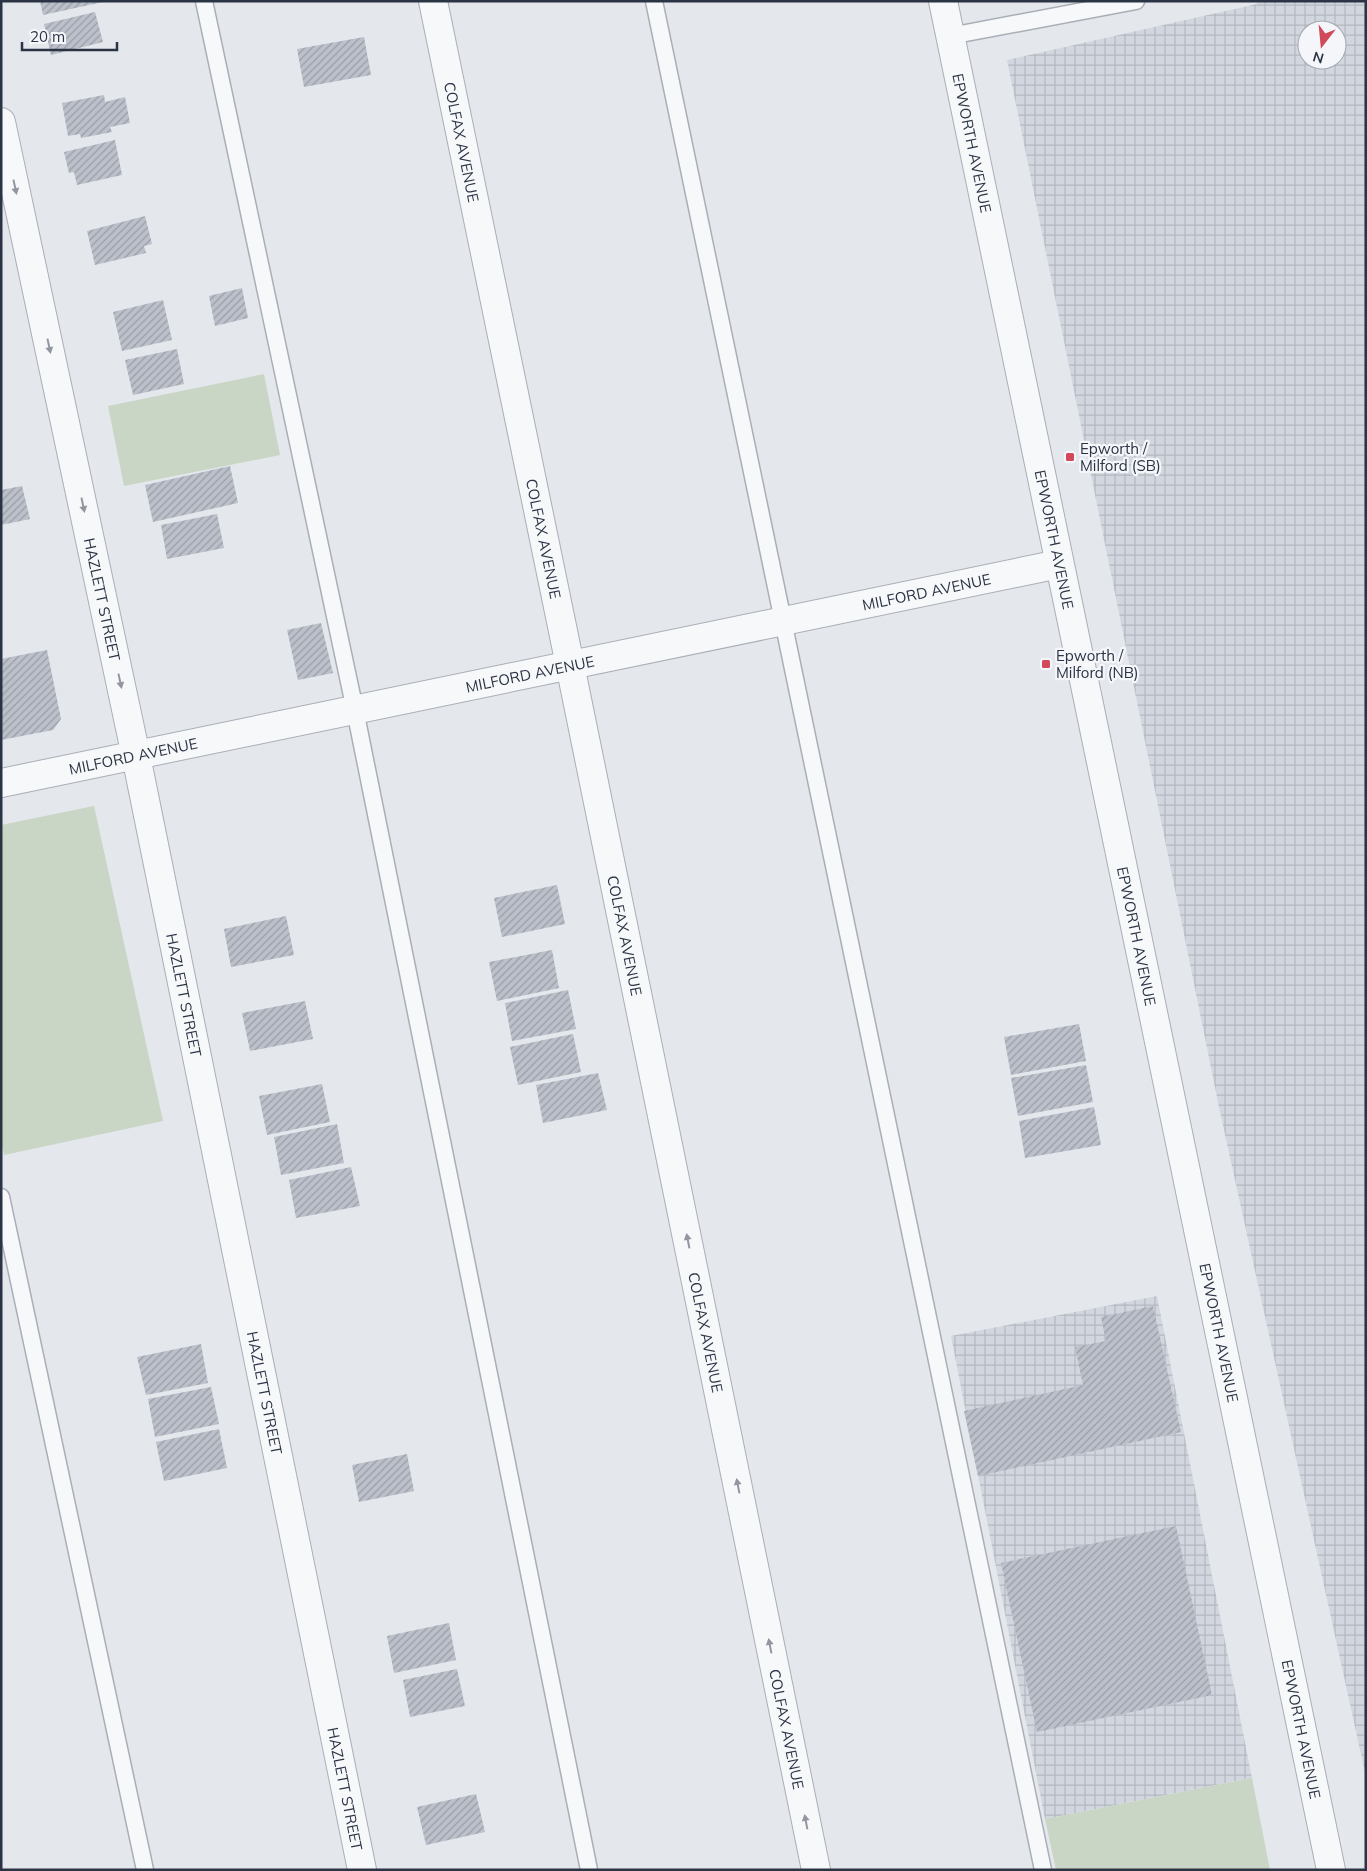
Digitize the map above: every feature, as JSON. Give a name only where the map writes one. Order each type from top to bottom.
[{"type":"street","name":"COLFAX AVENUE","points":[[433,1],[816,1870]]},
{"type":"street","name":"EPWORTH AVENUE","points":[[943,1],[1331,1870]]},
{"type":"street","name":"HAZLETT STREET","points":[[1,122],[136,756],[362,1870]]},
{"type":"street","name":"MILFORD AVENUE","points":[[1,783],[1059,564]]},
{"type":"lane","points":[[204,1],[355,710],[589,1870]]},
{"type":"lane","points":[[654,1],[1043,1870]]},
{"type":"lane","points":[[950,36],[1136,1]]},
{"type":"lane","points":[[1,1197],[145,1870]]},
{"type":"shaded area","points":[[1257,1],[1366,1],[1366,1777],[1219,1107],[1007,60],[1257,4]]},
{"type":"shaded area","points":[[1157,1296],[1252,1778],[1045,1819],[951,1336]]},
{"type":"green space","points":[[264,374],[280,455],[124,486],[108,406]]},
{"type":"green space","points":[[94,806],[163,1121],[4,1155],[1,1142],[1,825]]},
{"type":"green space","points":[[1252,1778],[1270,1870],[1056,1870],[1045,1819]]},
{"type":"building","points":[[40,1],[103,1],[103,2],[43,15]]},
{"type":"building","points":[[95,12],[103,42],[51,55],[44,24]]},
{"type":"building","points":[[364,37],[371,75],[304,87],[297,49]]},
{"type":"building","points":[[104,95],[105,102],[125,97],[130,123],[110,127],[112,132],[81,138],[80,134],[68,136],[62,103]]},
{"type":"building","points":[[115,140],[122,175],[77,185],[74,172],[69,173],[64,152]]},
{"type":"building","points":[[145,216],[152,244],[144,246],[146,253],[95,265],[87,231]]},
{"type":"building","points":[[242,288],[248,318],[215,326],[209,296]]},
{"type":"building","points":[[163,300],[172,340],[122,351],[113,312]]},
{"type":"building","points":[[177,349],[184,384],[133,395],[125,360]]},
{"type":"building","points":[[230,466],[238,503],[153,522],[145,485]]},
{"type":"building","points":[[22,486],[30,519],[1,525],[1,490]]},
{"type":"building","points":[[217,514],[224,548],[167,559],[161,525]]},
{"type":"building","points":[[321,623],[333,673],[298,680],[287,630]]},
{"type":"building","points":[[47,650],[61,719],[53,730],[1,740],[1,659]]},
{"type":"building","points":[[557,885],[565,924],[502,937],[494,898]]},
{"type":"building","points":[[286,916],[294,955],[231,967],[224,929]]},
{"type":"building","points":[[552,950],[559,988],[497,1001],[489,962]]},
{"type":"building","points":[[568,990],[576,1029],[512,1041],[505,1003]]},
{"type":"building","points":[[305,1001],[313,1039],[250,1051],[242,1013]]},
{"type":"building","points":[[1079,1024],[1086,1061],[1011,1075],[1004,1037]]},
{"type":"building","points":[[573,1034],[581,1072],[518,1085],[510,1047]]},
{"type":"building","points":[[1086,1065],[1093,1102],[1018,1116],[1011,1078]]},
{"type":"building","points":[[598,1073],[607,1110],[543,1123],[536,1085]]},
{"type":"building","points":[[322,1084],[330,1122],[267,1135],[259,1096]]},
{"type":"building","points":[[1094,1107],[1101,1145],[1025,1158],[1019,1121]]},
{"type":"building","points":[[337,1124],[344,1163],[281,1175],[274,1137]]},
{"type":"building","points":[[351,1167],[360,1206],[296,1218],[289,1180]]},
{"type":"building","points":[[1153,1306],[1181,1432],[978,1476],[964,1411],[1083,1385],[1075,1347],[1106,1341],[1101,1317]]},
{"type":"building","points":[[201,1344],[208,1383],[146,1395],[137,1357]]},
{"type":"building","points":[[211,1387],[219,1424],[155,1437],[148,1399]]},
{"type":"building","points":[[219,1429],[227,1468],[164,1481],[156,1442]]},
{"type":"building","points":[[407,1454],[414,1491],[359,1502],[352,1465]]},
{"type":"building","points":[[1176,1526],[1212,1695],[1037,1732],[1001,1563]]},
{"type":"building","points":[[449,1623],[456,1660],[394,1673],[387,1636]]},
{"type":"building","points":[[457,1669],[465,1706],[410,1717],[403,1680]]},
{"type":"building","points":[[476,1794],[485,1832],[426,1845],[417,1807]]},
{"type":"place","name":"Epworth / Milford (SB)","points":[[1070,457]]},
{"type":"place","name":"Epworth / Milford (NB)","points":[[1046,664]]}]
